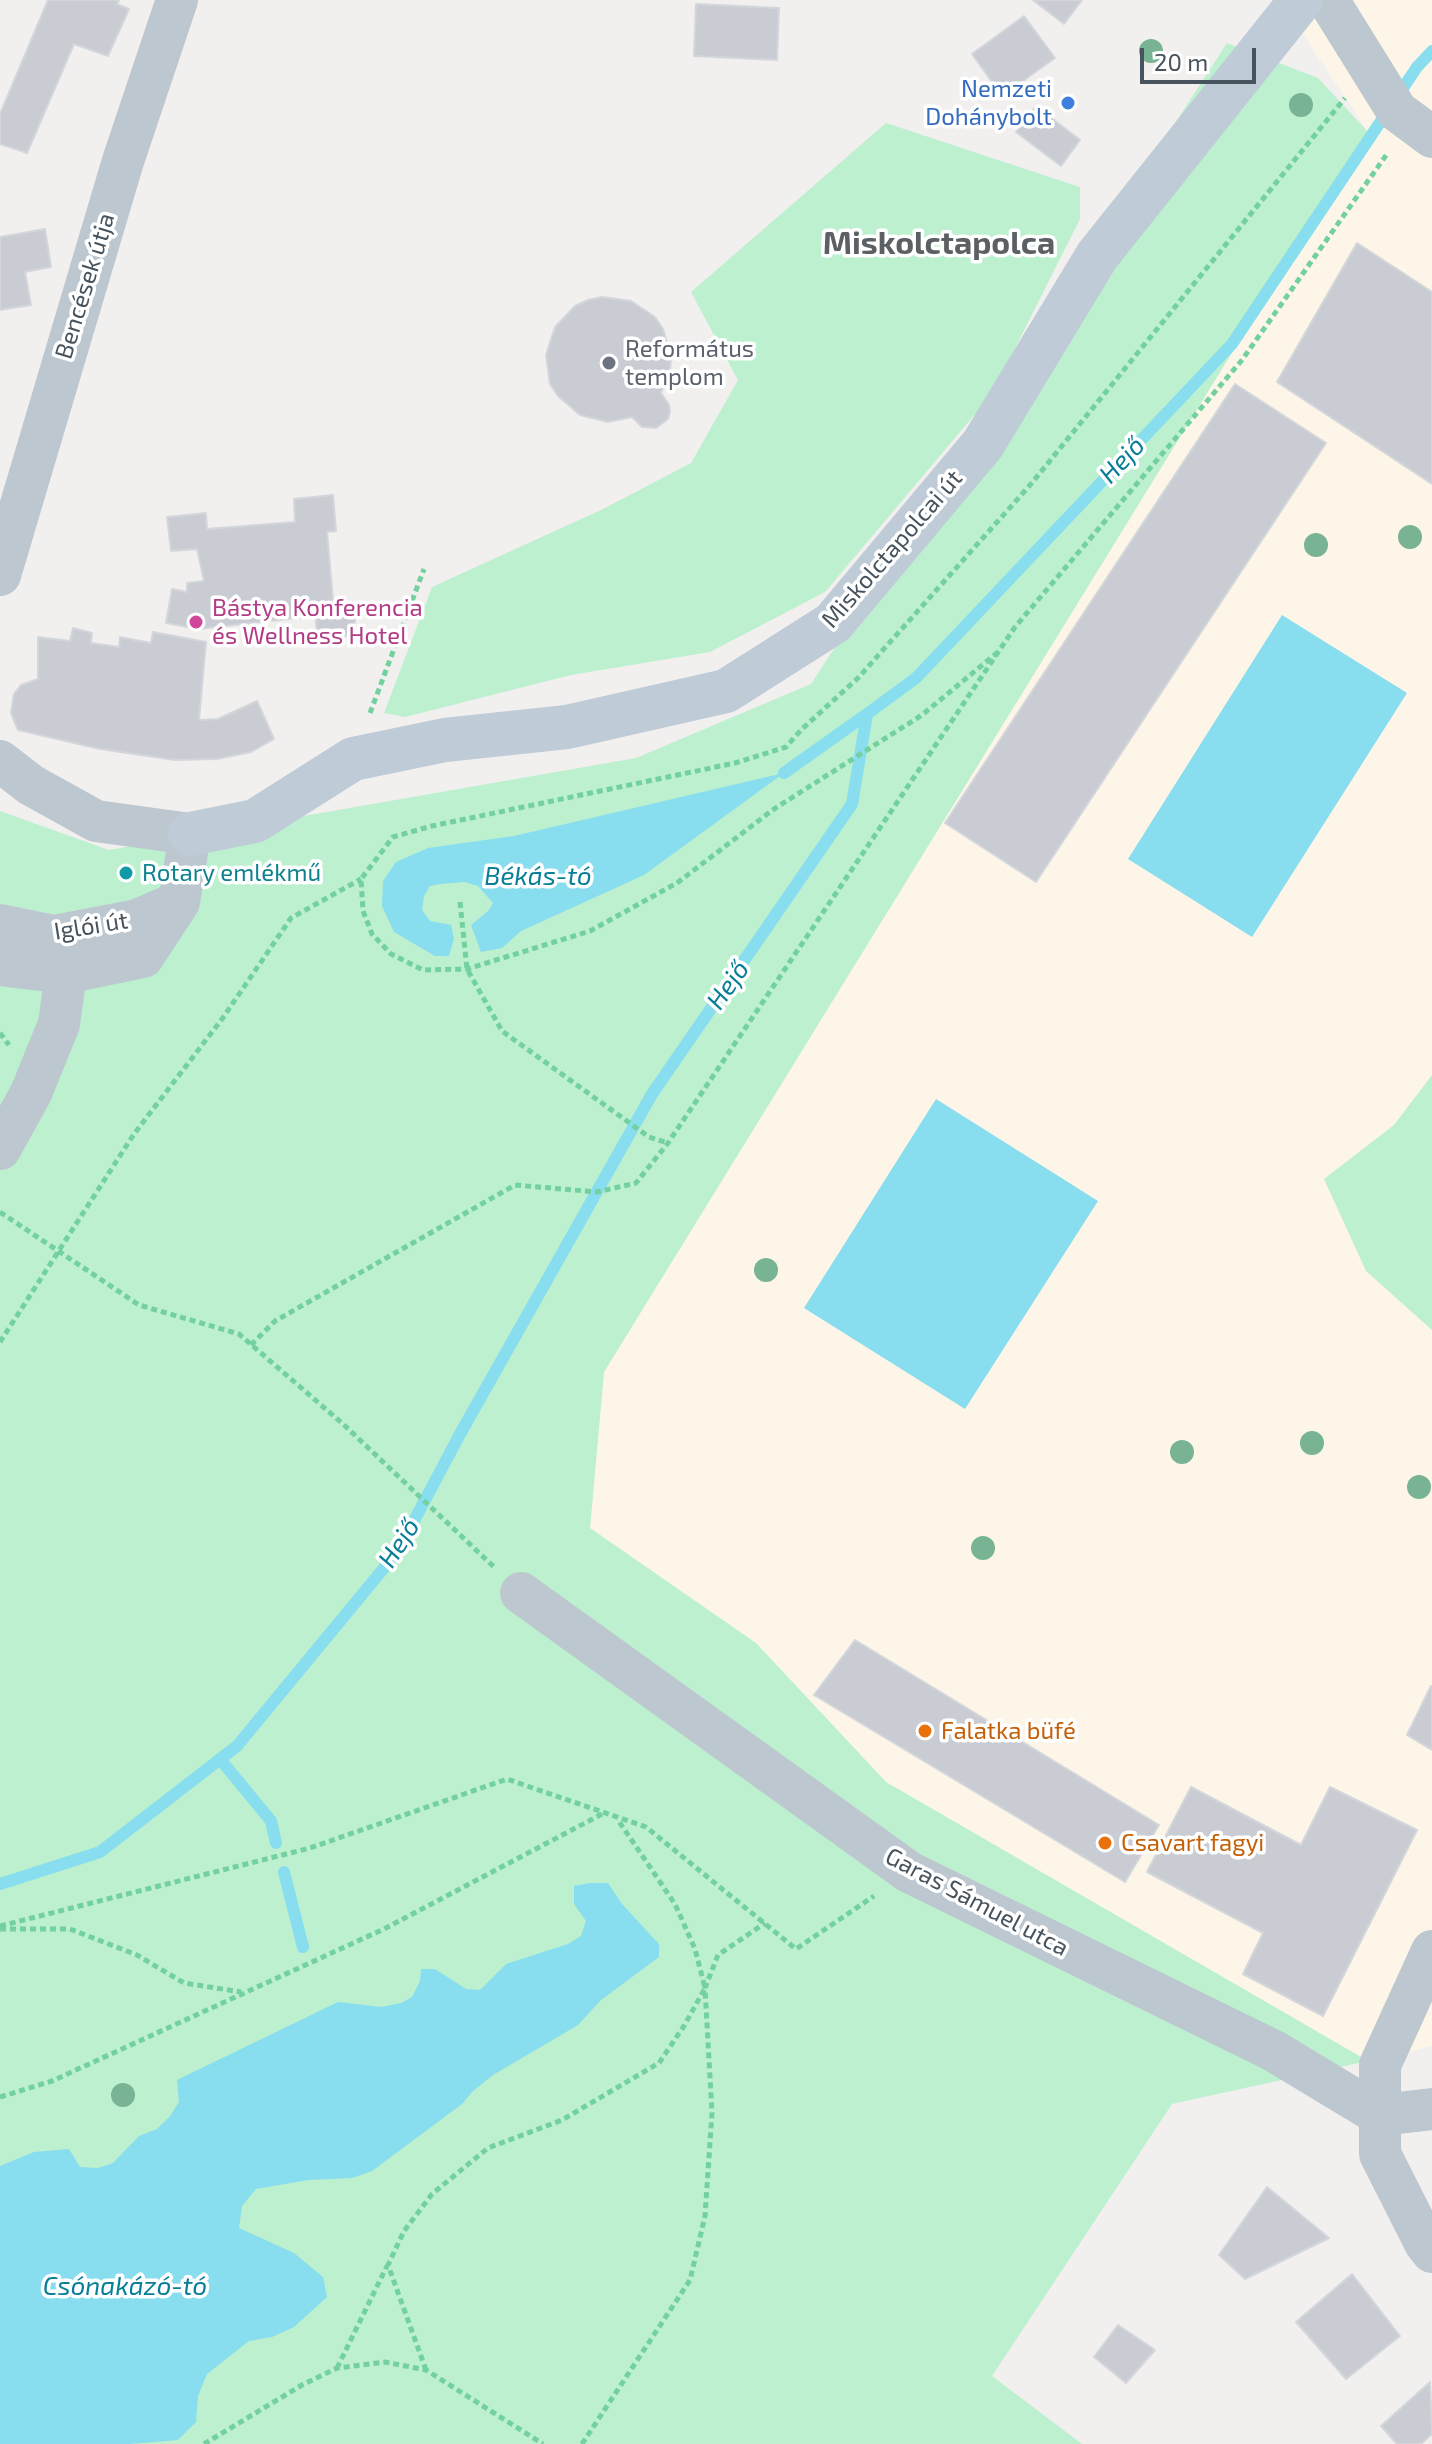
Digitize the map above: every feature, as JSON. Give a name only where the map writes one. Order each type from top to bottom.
[{"type":"street","name":"Bencések útja","points":[[0,575],[123,161],[177,0]]},
{"type":"street","name":"Miskolctapolcai út","points":[[190,834],[255,821],[353,759],[445,740],[567,727],[726,691],[833,623],[983,444],[1097,256],[1301,0]]},
{"type":"street","points":[[1328,0],[1397,111],[1421,129]]},
{"type":"street","points":[[0,761],[31,785],[96,821],[190,834]]},
{"type":"street","name":"Iglói út","points":[[0,965],[66,973],[143,957],[179,902],[190,834]]},
{"type":"street","name":"Iglói út","points":[[0,925],[54,936],[137,920],[179,902]]},
{"type":"street","points":[[0,1149],[31,1093],[59,1024],[66,973]]},
{"type":"street","name":"Garas Sámuel utca","points":[[521,1593],[909,1872],[1274,2051],[1380,2115]]},
{"type":"street","points":[[1432,1951],[1380,2065],[1380,2154],[1432,2252]]},
{"type":"street","points":[[1380,2115],[1432,2109]]},
{"type":"path","points":[[251,1345],[275,1321],[515,1185],[597,1192],[636,1183],[668,1143],[1015,627],[1242,360],[1421,129]]},
{"type":"path","points":[[353,759],[424,569]]},
{"type":"path","points":[[0,1342],[134,1134],[222,1019],[291,918],[361,879]]},
{"type":"path","points":[[460,902],[467,969],[502,1031],[649,1137],[668,1143]]},
{"type":"path","points":[[0,1212],[139,1305],[239,1334],[343,1424],[521,1593]]},
{"type":"path","points":[[0,1928],[310,1848],[507,1779],[646,1827],[796,1949],[909,1872]]},
{"type":"path","points":[[0,2097],[52,2081],[384,1929],[603,1813]]},
{"type":"path","points":[[582,2444],[690,2280],[705,2216],[712,2113],[705,1988],[695,1949],[675,1904],[617,1818]]},
{"type":"path","points":[[337,2368],[404,2231],[432,2194],[488,2148],[562,2120],[659,2063],[705,1988],[718,1955],[765,1923]]},
{"type":"path","points":[[0,1928],[70,1929],[137,1955],[184,1983],[244,1992]]},
{"type":"path","points":[[388,2265],[426,2370]]},
{"type":"path","points":[[204,2444],[302,2385],[337,2368],[385,2362],[426,2370],[543,2444]]},
{"type":"shaded area","points":[[1280,0],[1432,0],[1432,2046],[1368,2061],[886,1782],[756,1643],[590,1528],[604,1372],[1368,132]]},
{"type":"green space","points":[[1227,43],[1318,78],[1368,132],[604,1372],[590,1528],[756,1643],[886,1782],[1368,2061],[1172,2104],[992,2376],[1082,2444],[0,2444],[0,811],[109,850],[636,758],[811,684]]},
{"type":"green space","points":[[886,123],[1080,187],[1080,219],[992,394],[825,592],[710,652],[571,675],[405,717],[384,713],[432,587],[603,509],[691,463],[738,380],[691,292]]},
{"type":"green space","points":[[1432,1075],[1432,1330],[1366,1271],[1324,1179],[1394,1125]]},
{"type":"water","points":[[1282,615],[1407,693],[1252,937],[1128,859]]},
{"type":"water","name":"Békás-tó","points":[[784,773],[644,875],[521,931],[502,948],[481,952],[471,925],[493,903],[478,886],[465,882],[440,884],[430,886],[424,896],[422,910],[430,921],[451,925],[454,939],[449,956],[435,956],[394,932],[382,906],[383,881],[396,862],[428,848],[514,836]]},
{"type":"water","points":[[936,1099],[1098,1201],[965,1409],[804,1308]]},
{"type":"water","name":"Csónakázó-tó","points":[[608,1883],[622,1904],[659,1944],[659,1957],[601,2000],[578,2025],[493,2075],[462,2104],[372,2171],[352,2178],[308,2180],[256,2189],[242,2206],[239,2228],[294,2253],[323,2277],[327,2297],[294,2327],[272,2337],[249,2341],[207,2374],[198,2396],[196,2422],[178,2440],[130,2444],[0,2444],[0,2166],[34,2152],[69,2149],[80,2167],[98,2168],[113,2163],[139,2136],[157,2129],[170,2116],[179,2102],[177,2080],[338,2002],[381,2007],[401,2003],[412,1997],[420,1981],[421,1969],[435,1969],[466,1989],[480,1990],[506,1964],[568,1944],[581,1936],[586,1921],[574,1904],[574,1886]]},
{"type":"building","points":[[48,0],[119,0],[117,4],[129,9],[108,56],[74,44],[27,153],[0,144],[0,114]]},
{"type":"building","points":[[1033,0],[1082,0],[1064,24]]},
{"type":"building","points":[[696,4],[779,8],[777,60],[694,56]]},
{"type":"building","points":[[1024,16],[1055,58],[1002,96],[972,54]]},
{"type":"building","points":[[1036,106],[1080,140],[1061,166],[1016,132]]},
{"type":"building","points":[[45,229],[51,267],[25,272],[31,305],[0,310],[0,237]]},
{"type":"building","points":[[1357,243],[1432,292],[1432,484],[1277,382]]},
{"type":"building","name":"Református templom","points":[[602,297],[631,301],[655,317],[663,329],[671,357],[670,371],[661,393],[670,412],[668,419],[656,428],[642,427],[632,417],[608,422],[580,415],[558,396],[550,384],[546,355],[555,327],[575,306]]},
{"type":"building","points":[[1235,384],[1326,443],[1036,882],[945,823]]},
{"type":"building","points":[[333,495],[336,531],[327,532],[333,600],[349,604],[356,616],[353,630],[342,639],[328,639],[317,630],[315,616],[198,629],[166,623],[172,589],[187,592],[187,583],[204,581],[197,549],[171,551],[167,517],[206,513],[207,529],[295,522],[294,499]]},
{"type":"building","points":[[73,628],[92,633],[91,643],[119,647],[120,637],[151,643],[153,632],[206,642],[199,720],[218,719],[257,701],[274,739],[251,752],[217,759],[175,760],[100,749],[18,730],[11,713],[14,694],[21,685],[38,679],[38,637],[70,641]]},
{"type":"building","points":[[855,1640],[1159,1825],[1125,1882],[814,1695]]},
{"type":"building","points":[[1432,1686],[1432,1750],[1407,1735]]},
{"type":"building","points":[[1191,1787],[1301,1845],[1330,1787],[1417,1830],[1323,2016],[1243,1974],[1263,1933],[1147,1872]]},
{"type":"building","points":[[1267,2187],[1329,2238],[1245,2279],[1219,2255]]},
{"type":"building","points":[[1352,2274],[1400,2336],[1346,2379],[1296,2322]]},
{"type":"building","points":[[1118,2325],[1155,2350],[1126,2383],[1094,2357]]},
{"type":"building","points":[[1430,2382],[1432,2434],[1421,2444],[1397,2444],[1381,2426]]},
{"type":"waterway","name":"Hejő","points":[[0,1884],[100,1852],[237,1746],[398,1551],[460,1434],[652,1094],[852,804],[867,714],[916,678],[1232,344],[1417,67],[1432,51]]},
{"type":"waterway","points":[[784,773],[867,714]]},
{"type":"waterway","points":[[220,1759],[271,1821],[276,1843]]},
{"type":"waterway","points":[[284,1872],[303,1947]]},
{"type":"place","name":"Nemzeti Dohánybolt","points":[[1068,103]]},
{"type":"place","name":"Református templom","points":[[609,363]]},
{"type":"place","name":"Bástya Konferencia és Wellness Hotel","points":[[196,622]]},
{"type":"place","name":"Rotary emlékmű","points":[[126,873]]},
{"type":"place","name":"Falatka büfé","points":[[925,1731]]},
{"type":"place","name":"Csavart fagyi","points":[[1105,1843]]},
{"type":"district","name":"Miskolctapolca","points":[[939,243]]}]
